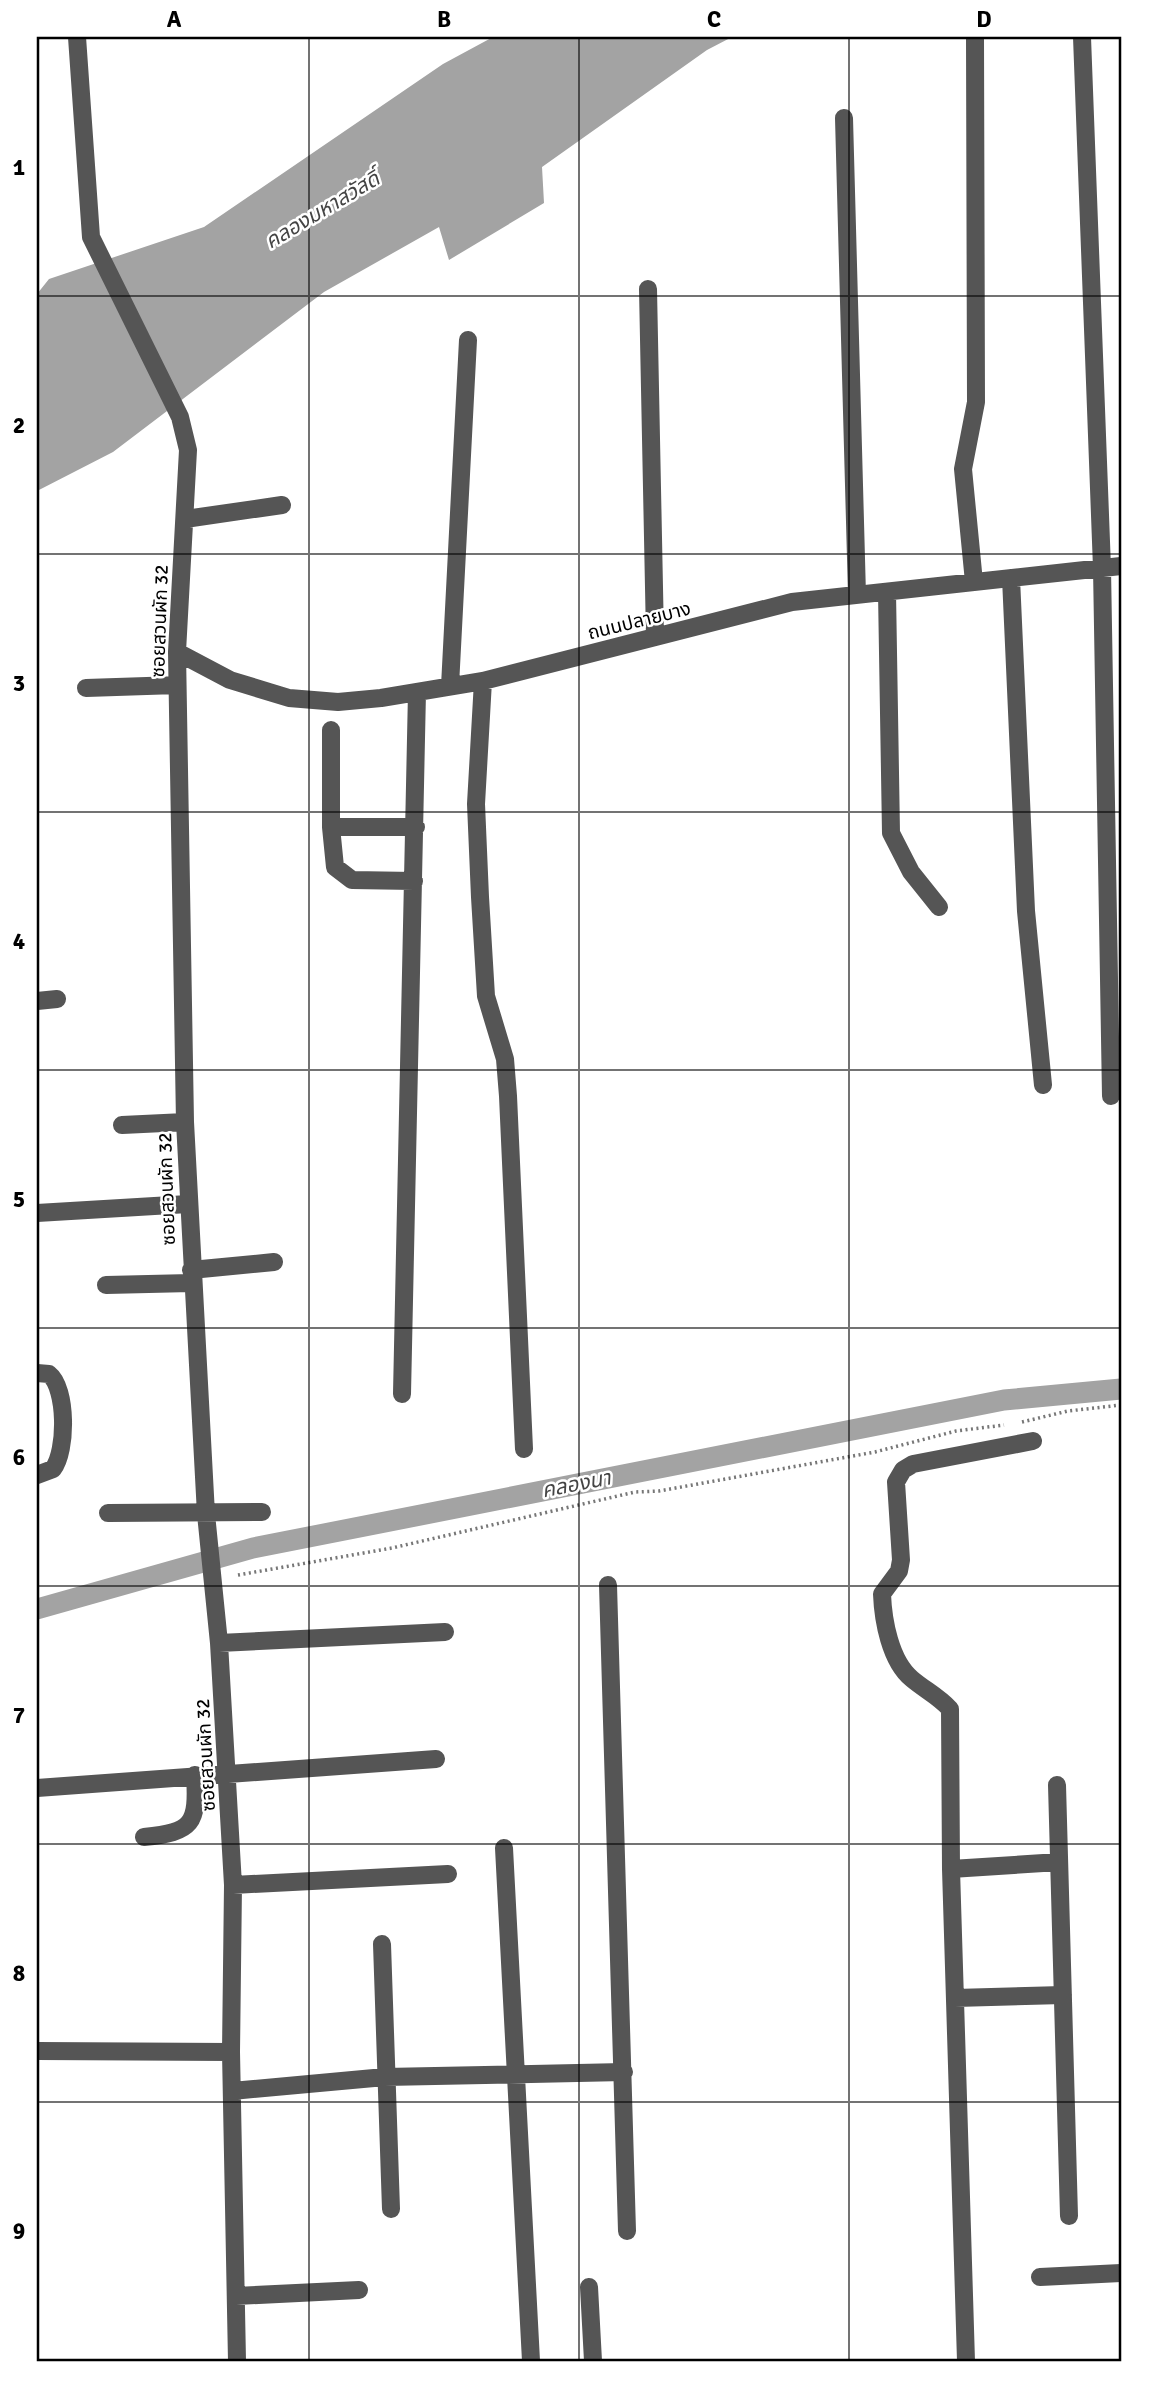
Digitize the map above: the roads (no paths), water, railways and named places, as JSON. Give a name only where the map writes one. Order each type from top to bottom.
[{"type":"street","name":"ซอยสวนผัก 32","points":[[77,37],[91,237],[180,417],[188,450],[177,652],[184,1122],[206,1514],[219,1643],[233,1885],[231,2052],[237,2361]]},
{"type":"street","points":[[974,582],[963,469],[976,402],[975,37]]},
{"type":"street","points":[[1082,37],[1102,568],[1111,1096]]},
{"type":"street","points":[[844,118],[857,595]]},
{"type":"street","points":[[648,289],[655,637]]},
{"type":"street","points":[[450,687],[468,340]]},
{"type":"street","points":[[185,519],[282,505]]},
{"type":"street","name":"ถนนปลายบาง","points":[[177,652],[230,680],[289,698],[338,702],[483,681],[792,602],[1121,566]]},
{"type":"street","points":[[1011,578],[1026,911],[1043,1085]]},
{"type":"street","points":[[887,592],[891,834],[911,872],[939,907]]},
{"type":"street","points":[[483,681],[476,804],[480,897],[486,996],[505,1059],[508,1096],[524,1449]]},
{"type":"street","points":[[86,688],[177,685]]},
{"type":"street","points":[[402,1394],[417,692]]},
{"type":"street","points":[[331,730],[331,827],[335,867],[352,880],[414,881]]},
{"type":"street","points":[[331,827],[416,827]]},
{"type":"street","points":[[37,1000],[57,999]]},
{"type":"street","points":[[122,1125],[184,1122]]},
{"type":"street","points":[[37,1213],[188,1203]]},
{"type":"street","points":[[106,1285],[191,1276],[274,1262]]},
{"type":"street","points":[[37,1373],[49,1374],[59,1387],[63,1452],[53,1469],[37,1475]]},
{"type":"street","points":[[966,2361],[951,1869],[950,1709],[938,1696],[910,1678],[896,1657],[883,1614],[881,1594],[900,1571],[896,1482],[902,1470],[914,1464],[1033,1441]]},
{"type":"street","points":[[108,1513],[262,1512]]},
{"type":"street","points":[[608,1585],[627,2231]]},
{"type":"street","points":[[219,1643],[445,1632]]},
{"type":"street","points":[[37,1788],[436,1759]]},
{"type":"street","points":[[144,1837],[174,1834],[191,1822],[197,1807],[195,1775]]},
{"type":"street","points":[[1057,1785],[1069,2216]]},
{"type":"street","points":[[504,1848],[531,2361]]},
{"type":"street","points":[[951,1869],[1059,1862]]},
{"type":"street","points":[[233,1885],[449,1874]]},
{"type":"street","points":[[382,1944],[391,2209]]},
{"type":"street","points":[[955,1998],[1063,1995]]},
{"type":"street","points":[[37,2051],[231,2052]]},
{"type":"street","points":[[232,2091],[385,2077],[516,2072],[624,2072]]},
{"type":"street","points":[[1040,2277],[1121,2273]]},
{"type":"street","points":[[589,2287],[593,2361]]},
{"type":"street","points":[[236,2297],[359,2290]]},
{"type":"water","name":"คลองมหาสวัสดิ์","points":[[493,37],[732,37],[707,50],[542,167],[544,203],[449,260],[439,227],[324,292],[113,452],[37,491],[37,294],[49,279],[204,227],[443,64]]},
{"type":"waterway","name":"คลองนา","points":[[37,1609],[253,1548],[1004,1400],[1121,1389]]}]
